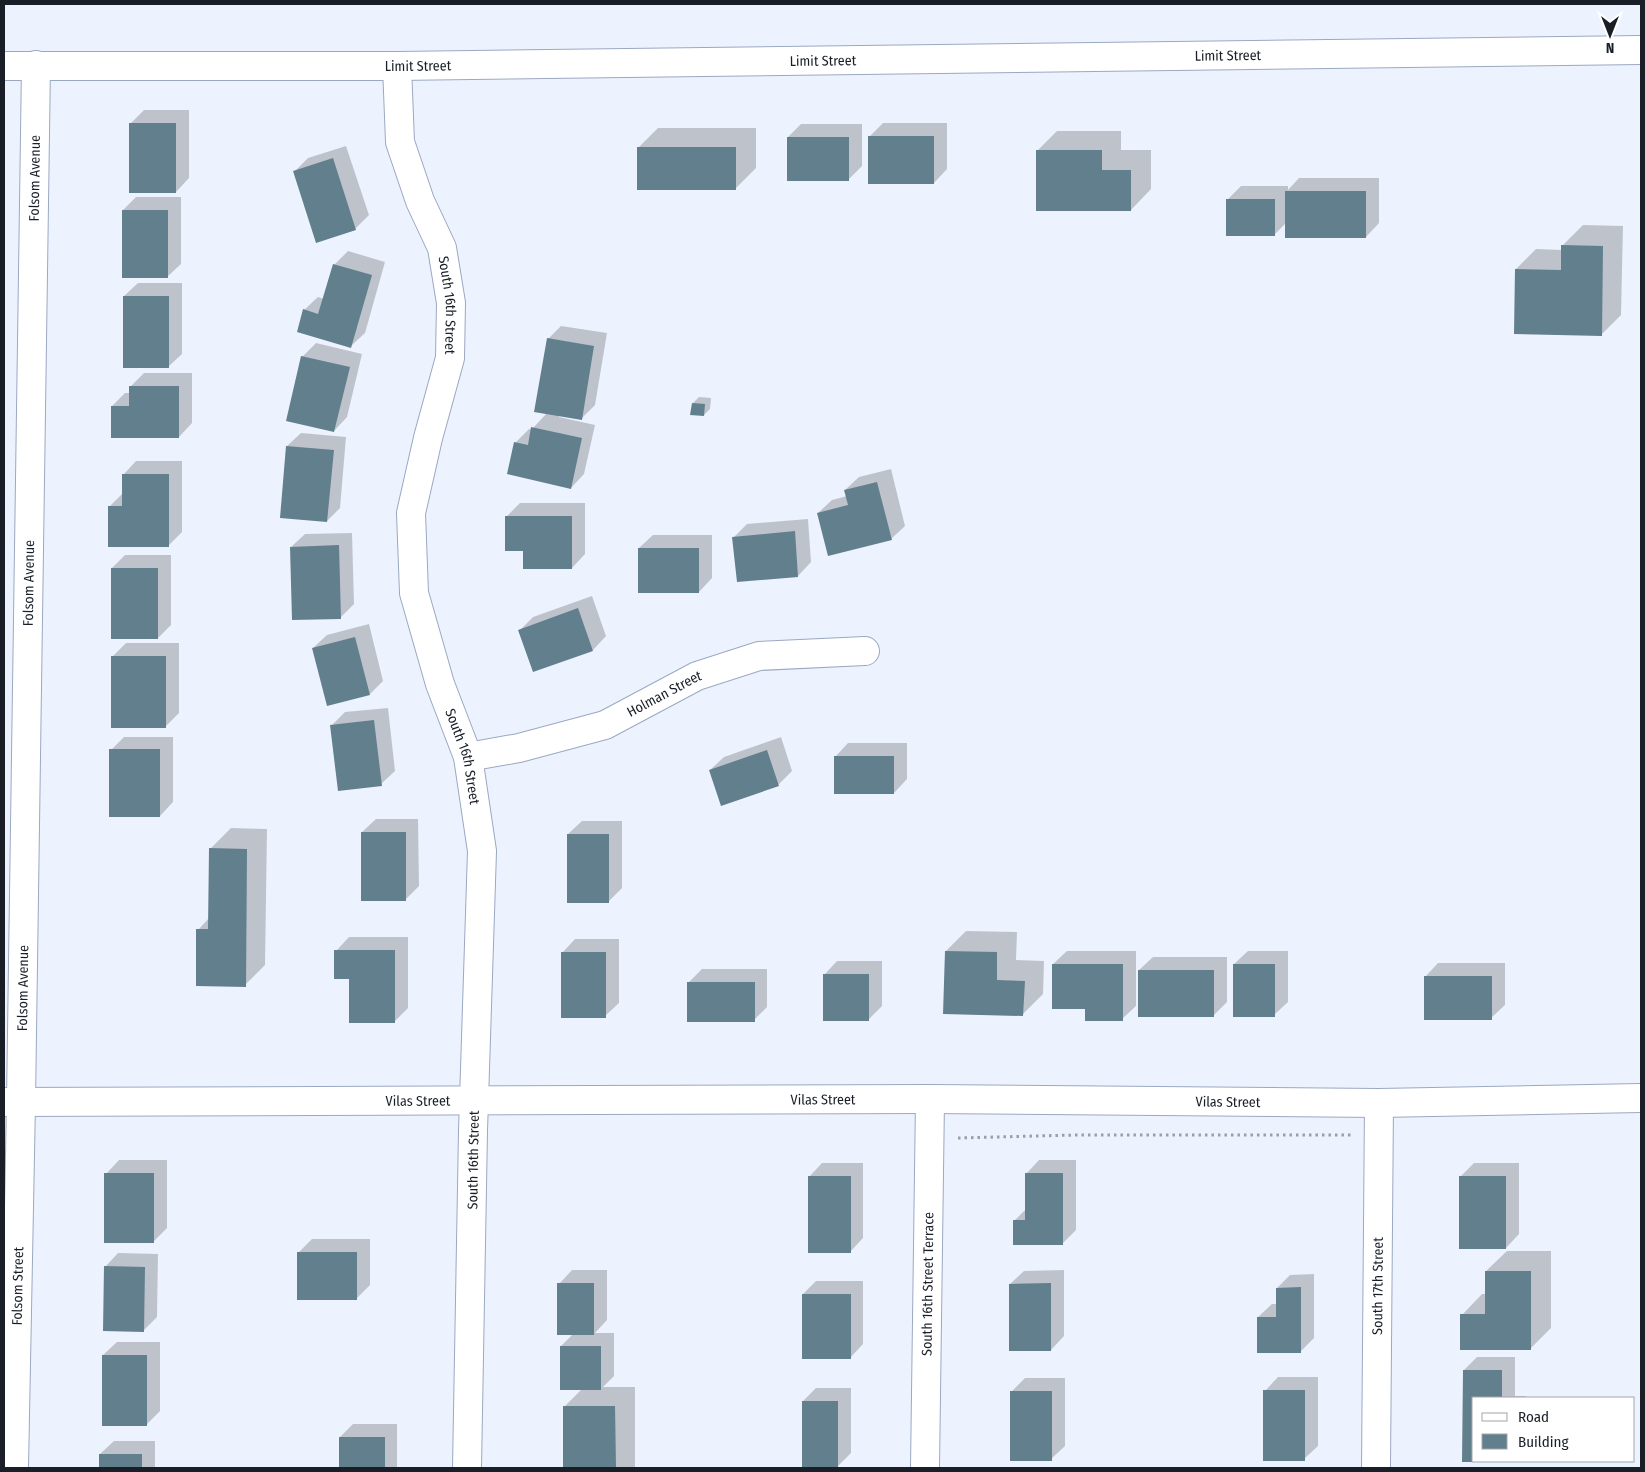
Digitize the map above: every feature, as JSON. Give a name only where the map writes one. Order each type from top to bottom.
[{"type":"street","name":"Limit Street","points":[[4,66],[397,66],[1641,50]]},
{"type":"street","name":"Folsom Avenue","points":[[12,1102],[36,65]]},
{"type":"street","name":"South 16th Street","points":[[397,66],[400,142],[420,201],[442,248],[451,303],[450,358],[428,438],[411,513],[414,594],[440,684],[468,758],[482,850],[474,1102],[467,1468]]},
{"type":"street","name":"Holman Street","points":[[468,758],[519,748],[605,725],[697,676],[759,656],[865,652]]},
{"type":"street","name":"Vilas Street","points":[[12,1102],[474,1102],[930,1099],[1379,1103],[1641,1098]]},
{"type":"street","name":"South 16th Street Terrace","points":[[925,1468],[930,1099]]},
{"type":"street","name":"Folsom Street","points":[[12,1102],[14,1468]]},
{"type":"street","name":"South 17th Street","points":[[1376,1468],[1379,1103]]},
{"type":"building","points":[[129,123],[176,123],[176,193],[129,193]]},
{"type":"building","points":[[868,136],[934,136],[934,184],[868,184]]},
{"type":"building","points":[[787,137],[849,137],[849,181],[787,181]]},
{"type":"building","points":[[637,147],[736,147],[736,190],[637,190]]},
{"type":"building","points":[[1036,150],[1102,150],[1102,170],[1131,170],[1131,211],[1036,211]]},
{"type":"building","points":[[333,158],[356,230],[316,243],[293,171]]},
{"type":"building","points":[[1285,191],[1366,191],[1366,238],[1285,238]]},
{"type":"building","points":[[1226,199],[1275,199],[1275,236],[1226,236]]},
{"type":"building","points":[[122,210],[168,210],[168,278],[122,278]]},
{"type":"building","points":[[1561,245],[1603,246],[1602,336],[1514,334],[1515,269],[1561,270]]},
{"type":"building","points":[[333,264],[372,275],[351,348],[297,332],[303,309],[318,314]]},
{"type":"building","points":[[123,296],[169,296],[169,368],[123,368]]},
{"type":"building","points":[[547,338],[594,346],[582,420],[534,412]]},
{"type":"building","points":[[301,356],[350,367],[334,432],[286,421]]},
{"type":"building","points":[[129,386],[179,386],[179,438],[111,438],[111,406],[129,406]]},
{"type":"building","points":[[692,403],[705,404],[704,416],[690,415]]},
{"type":"building","points":[[531,427],[582,438],[571,489],[507,474],[514,442],[528,445]]},
{"type":"building","points":[[286,446],[334,450],[327,522],[280,518]]},
{"type":"building","points":[[122,474],[169,474],[169,547],[108,547],[108,506],[122,506]]},
{"type":"building","points":[[877,482],[892,540],[828,556],[817,513],[848,505],[844,490]]},
{"type":"building","points":[[505,516],[572,516],[572,569],[523,569],[523,551],[505,551]]},
{"type":"building","points":[[795,531],[798,577],[737,582],[732,537]]},
{"type":"building","points":[[339,545],[341,619],[292,620],[290,547]]},
{"type":"building","points":[[638,548],[699,548],[699,593],[638,593]]},
{"type":"building","points":[[111,568],[158,568],[158,639],[111,639]]},
{"type":"building","points":[[578,608],[593,651],[533,672],[518,630]]},
{"type":"building","points":[[355,637],[370,695],[327,706],[312,648]]},
{"type":"building","points":[[111,656],[166,656],[166,728],[111,728]]},
{"type":"building","points":[[374,720],[382,786],[338,791],[330,725]]},
{"type":"building","points":[[109,749],[160,749],[160,817],[109,817]]},
{"type":"building","points":[[767,750],[779,786],[721,806],[709,770]]},
{"type":"building","points":[[834,756],[894,756],[894,794],[834,794]]},
{"type":"building","points":[[361,832],[406,832],[406,901],[361,901]]},
{"type":"building","points":[[567,834],[609,834],[609,903],[567,903]]},
{"type":"building","points":[[209,848],[247,849],[246,987],[196,986],[196,929],[208,929]]},
{"type":"building","points":[[334,950],[395,950],[395,1023],[349,1023],[349,979],[334,979]]},
{"type":"building","points":[[945,951],[997,952],[997,980],[1025,981],[1023,1016],[943,1014]]},
{"type":"building","points":[[561,952],[606,952],[606,1018],[561,1018]]},
{"type":"building","points":[[1052,964],[1123,964],[1123,1021],[1085,1021],[1085,1009],[1052,1009]]},
{"type":"building","points":[[1233,964],[1275,964],[1275,1017],[1233,1017]]},
{"type":"building","points":[[1138,970],[1214,970],[1214,1017],[1138,1017]]},
{"type":"building","points":[[823,974],[869,974],[869,1021],[823,1021]]},
{"type":"building","points":[[1424,976],[1492,976],[1492,1020],[1424,1020]]},
{"type":"building","points":[[687,982],[755,982],[755,1022],[687,1022]]},
{"type":"building","points":[[104,1173],[154,1173],[154,1243],[104,1243]]},
{"type":"building","points":[[1025,1173],[1063,1173],[1063,1245],[1013,1245],[1013,1220],[1025,1220]]},
{"type":"building","points":[[808,1176],[851,1176],[851,1253],[808,1253]]},
{"type":"building","points":[[1459,1176],[1506,1176],[1506,1249],[1459,1249]]},
{"type":"building","points":[[297,1252],[357,1252],[357,1300],[297,1300]]},
{"type":"building","points":[[104,1266],[145,1267],[144,1332],[103,1331]]},
{"type":"building","points":[[1485,1271],[1531,1271],[1531,1350],[1460,1350],[1460,1314],[1485,1314]]},
{"type":"building","points":[[557,1283],[594,1283],[594,1335],[557,1335]]},
{"type":"building","points":[[1051,1283],[1051,1351],[1009,1351],[1009,1284]]},
{"type":"building","points":[[1301,1287],[1301,1353],[1257,1353],[1257,1317],[1276,1317],[1276,1288]]},
{"type":"building","points":[[802,1294],[851,1294],[851,1359],[802,1359]]},
{"type":"building","points":[[560,1346],[601,1346],[601,1390],[560,1390]]},
{"type":"building","points":[[102,1355],[147,1355],[147,1426],[102,1426]]},
{"type":"building","points":[[1463,1370],[1502,1370],[1502,1397],[1472,1397],[1472,1462],[1462,1462]]},
{"type":"building","points":[[1263,1390],[1305,1390],[1305,1461],[1263,1461]]},
{"type":"building","points":[[1010,1391],[1052,1391],[1052,1461],[1010,1461]]},
{"type":"building","points":[[802,1401],[838,1401],[838,1467],[802,1467]]},
{"type":"building","points":[[563,1406],[615,1406],[616,1468],[563,1468]]},
{"type":"building","points":[[339,1437],[385,1437],[385,1468],[339,1468]]},
{"type":"building","points":[[99,1454],[142,1454],[142,1468],[99,1468]]}]
